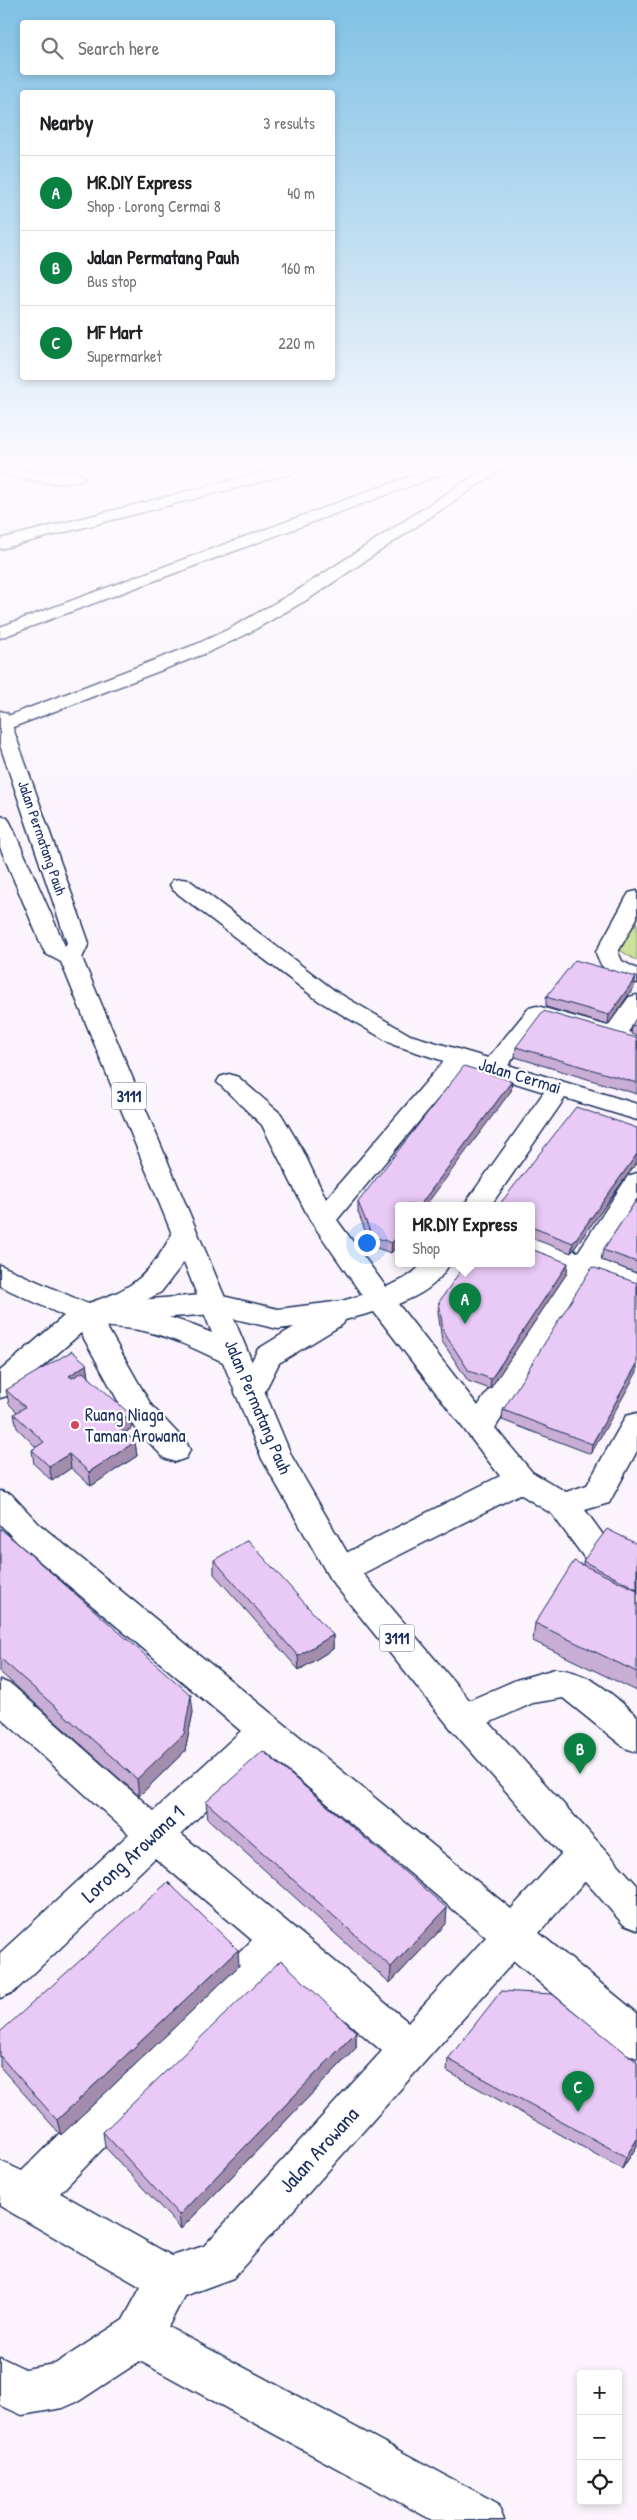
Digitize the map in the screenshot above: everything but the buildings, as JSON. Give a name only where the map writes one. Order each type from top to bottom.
[{"type":"main road","points":[[60,594],[93,582]]},
{"type":"main road","points":[[0,633],[137,582]]},
{"type":"main road","points":[[1,722],[203,648],[237,632],[323,582]]},
{"type":"main road","name":"Jalan Permatang Pauh","points":[[1,722],[78,943],[71,958]]},
{"type":"main road","name":"Jalan Permatang Pauh","points":[[1,825],[54,949],[71,958],[277,1459],[341,1570],[464,1719],[637,1912]]},
{"type":"main road","name":"Jalan Cermai","points":[[181,885],[327,996],[402,1040],[637,1112]]},
{"type":"main road","points":[[637,898],[607,952],[608,960],[613,966],[621,972],[637,976]]},
{"type":"main road","points":[[614,1035],[637,1002]]},
{"type":"main road","points":[[493,1068],[537,1013],[637,1042]]},
{"type":"main road","points":[[324,1220],[459,1058]]},
{"type":"main road","points":[[229,1082],[272,1120],[290,1151],[324,1220],[380,1300],[479,1429],[521,1480],[563,1506],[603,1559],[637,1580]]},
{"type":"main road","points":[[479,1202],[560,1088]]},
{"type":"main road","points":[[479,1429],[637,1182]]},
{"type":"main road","points":[[0,1388],[86,1314],[132,1299],[155,1284],[170,1266],[186,1234]]},
{"type":"main road","points":[[535,1247],[637,1284]]},
{"type":"main road","points":[[86,1314],[214,1304],[278,1319],[342,1311],[380,1300],[408,1289],[428,1275],[433,1267]]},
{"type":"main road","points":[[0,1275],[86,1314],[146,1321],[178,1330],[236,1356]]},
{"type":"main road","points":[[250,1393],[268,1356],[342,1311]]},
{"type":"main road","points":[[86,1314],[140,1413],[176,1450]]},
{"type":"main road","points":[[563,1506],[598,1494],[637,1424]]},
{"type":"main road","points":[[341,1570],[521,1480]]},
{"type":"main road","points":[[0,1503],[28,1533],[637,2038]]},
{"type":"main road","points":[[464,1719],[521,1692],[552,1684],[566,1684],[580,1691],[637,1737]]},
{"type":"main road","points":[[0,1695],[154,1834],[410,2049]]},
{"type":"main road","name":"Lorong Arowana 1","points":[[4,1970],[266,1730]]},
{"type":"main road","name":"Jalan Arowana","points":[[169,2279],[218,2263],[585,1854]]},
{"type":"main road","points":[[0,2380],[22,2392],[63,2385],[138,2336],[169,2279],[13,2190],[279,1939]]},
{"type":"main road","points":[[138,2336],[480,2520]]},
{"type":"green space","points":[[637,915],[637,961],[618,949]]},
{"type":"place","name":"MR.DIY Express","points":[[465,1324]]},
{"type":"place","name":"Ruang Niaga Taman Arowana","points":[[75,1425]]},
{"type":"place","name":"Jalan Permatang Pauh","points":[[580,1774]]},
{"type":"place","name":"MF Mart","points":[[578,2112]]}]
